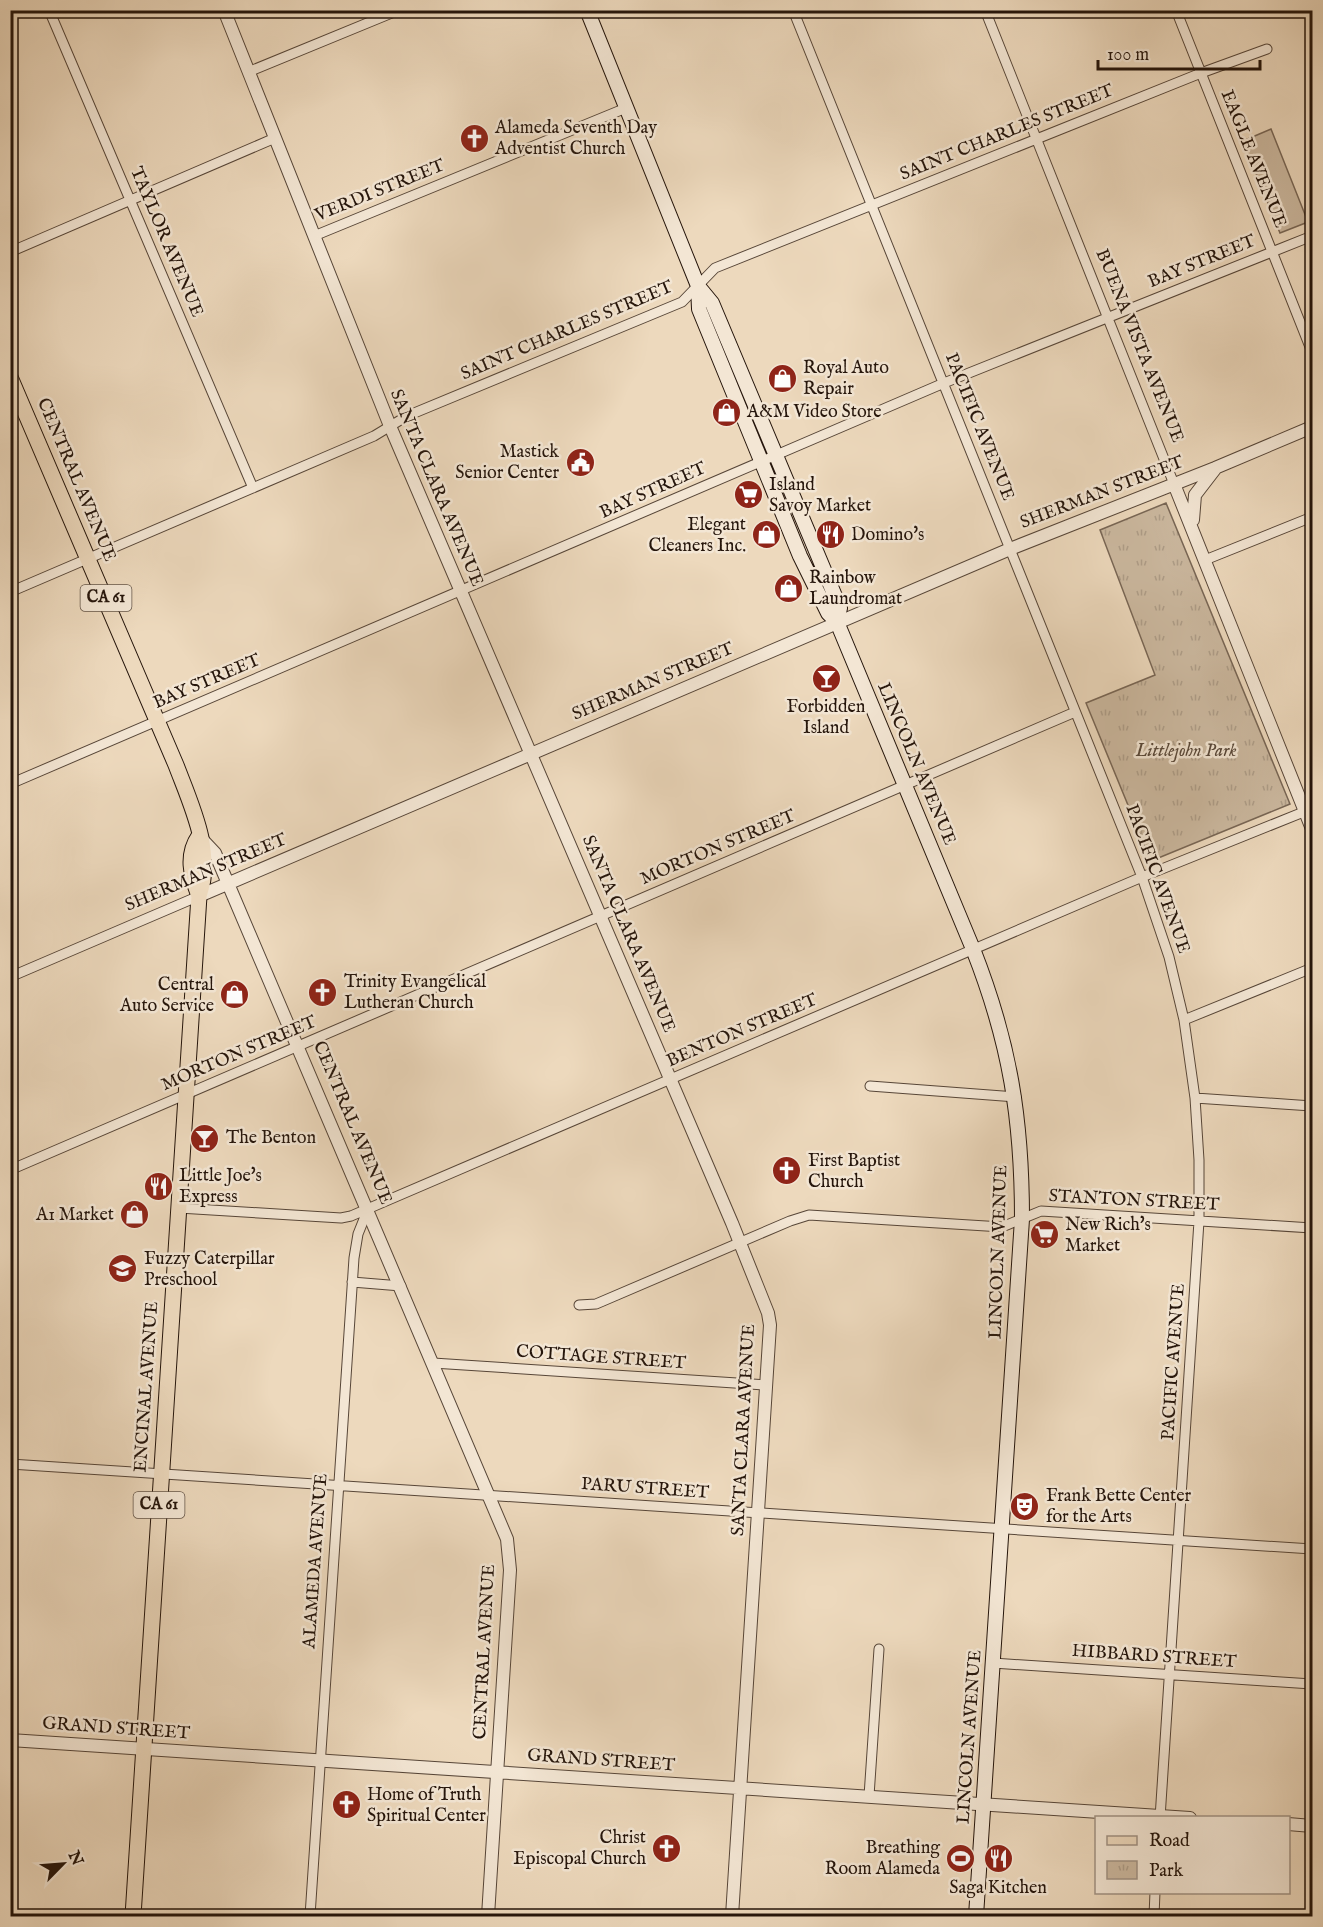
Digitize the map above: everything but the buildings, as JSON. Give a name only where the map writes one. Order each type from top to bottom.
[{"type":"main road","name":"LINCOLN AVENUE","points":[[587,10],[698,286],[712,303],[778,455],[840,608],[837,622]]},
{"type":"main road","name":"LINCOLN AVENUE","points":[[698,286],[699,309],[800,556],[828,613],[837,622],[973,949],[999,1022],[1016,1097],[1021,1142],[1022,1219],[976,1917]]},
{"type":"main road","name":"CENTRAL AVENUE","points":[[10,377],[158,721],[193,809],[199,836]]},
{"type":"main road","name":"ENCINAL AVENUE","points":[[133,1917],[199,896],[192,878],[191,848],[199,836]]},
{"type":"street","name":"TAYLOR AVENUE","points":[[49,10],[254,488]]},
{"type":"street","name":"SANTA CLARA AVENUE","points":[[224,10],[390,426],[671,1079],[768,1313],[766,1385],[732,1917]]},
{"type":"street","points":[[248,72],[399,10]]},
{"type":"street","name":"PACIFIC AVENUE","points":[[793,10],[1142,877],[1169,957],[1184,1020],[1195,1098],[1199,1221],[1160,1816]]},
{"type":"street","name":"BUENA VISTA AVENUE","points":[[985,10],[1312,829]]},
{"type":"street","name":"EAGLE AVENUE","points":[[1176,10],[1312,352]]},
{"type":"street","name":"SAINT CHARLES STREET","points":[[10,592],[374,436],[407,416],[682,302],[715,268],[1036,138],[1267,49]]},
{"type":"street","name":"VERDI STREET","points":[[314,236],[626,108]]},
{"type":"street","points":[[10,252],[275,138]]},
{"type":"street","name":"BAY STREET","points":[[10,784],[944,383],[1312,236]]},
{"type":"street","name":"SHERMAN STREET","points":[[10,977],[837,622],[1010,549],[1312,427]]},
{"type":"street","points":[[1193,529],[1192,507],[1196,495],[1215,468]]},
{"type":"street","points":[[1205,561],[1312,517]]},
{"type":"street","name":"MORTON STREET","points":[[10,1170],[1075,712]]},
{"type":"street","name":"BENTON STREET","points":[[178,1208],[341,1218],[368,1209],[1142,877],[1306,811]]},
{"type":"street","name":"CENTRAL AVENUE","points":[[199,836],[215,853],[490,1495],[510,1552],[488,1917]]},
{"type":"street","points":[[1184,1020],[1312,968]]},
{"type":"street","points":[[870,1086],[1016,1097]]},
{"type":"street","points":[[1195,1098],[1312,1106]]},
{"type":"street","name":"ALAMEDA AVENUE","points":[[310,1917],[352,1282],[358,1234],[368,1209]]},
{"type":"street","name":"STANTON STREET","points":[[579,1305],[596,1304],[809,1215],[1002,1227],[1041,1211],[1312,1228]]},
{"type":"street","points":[[352,1282],[401,1286]]},
{"type":"street","name":"COTTAGE STREET","points":[[434,1363],[766,1385]]},
{"type":"street","name":"PARU STREET","points":[[10,1464],[1312,1549]]},
{"type":"street","points":[[869,1796],[879,1649]]},
{"type":"street","name":"HIBBARD STREET","points":[[993,1663],[1312,1684]]},
{"type":"street","name":"GRAND STREET","points":[[10,1740],[984,1803],[1147,1816]]},
{"type":"street","points":[[1290,1824],[1312,1826]]},
{"type":"street","points":[[1154,1917],[1155,1894]]},
{"type":"green space","points":[[1271,129],[1308,222],[1280,233],[1243,141]]},
{"type":"green space","name":"Littlejohn Park","points":[[1166,503],[1290,804],[1151,861],[1086,703],[1155,675],[1100,530]]},
{"type":"place","name":"Alameda Seventh Day Adventist Church","points":[[474,138]]},
{"type":"place","name":"Royal Auto Repair","points":[[782,378]]},
{"type":"place","name":"A&M Video Store","points":[[726,412]]},
{"type":"place","name":"Mastick Senior Center","points":[[580,462]]},
{"type":"place","name":"Island Savoy Market","points":[[748,495]]},
{"type":"place","name":"Elegant Cleaners Inc.","points":[[767,535]]},
{"type":"place","name":"Domino's","points":[[830,535]]},
{"type":"place","name":"Rainbow Laundromat","points":[[788,588]]},
{"type":"place","name":"Forbidden Island","points":[[826,678]]},
{"type":"place","name":"Trinity Evangelical Lutheran Church","points":[[323,992]]},
{"type":"place","name":"Central Auto Service","points":[[235,995]]},
{"type":"place","name":"The Benton","points":[[205,1138]]},
{"type":"place","name":"First Baptist Church","points":[[787,1171]]},
{"type":"place","name":"Little Joe's Express","points":[[158,1186]]},
{"type":"place","name":"A1 Market","points":[[135,1215]]},
{"type":"place","name":"New Rich's Market","points":[[1044,1235]]},
{"type":"place","name":"Fuzzy Caterpillar Preschool","points":[[123,1269]]},
{"type":"place","name":"Frank Bette Center for the Arts","points":[[1025,1506]]},
{"type":"place","name":"Home of Truth Spiritual Center","points":[[346,1805]]},
{"type":"place","name":"Christ Episcopal Church","points":[[667,1848]]},
{"type":"place","name":"Breathing Room Alameda","points":[[961,1858]]},
{"type":"place","name":"Saga Kitchen","points":[[998,1859]]}]
